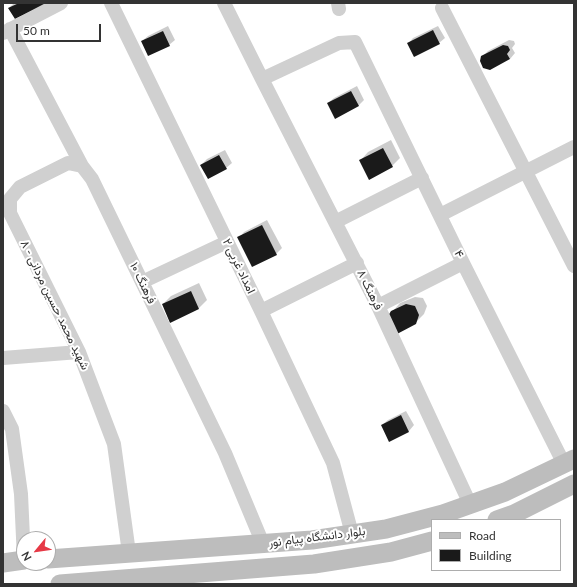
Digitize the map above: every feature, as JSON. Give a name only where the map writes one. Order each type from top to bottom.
[{"type":"street","points":[[6,31],[61,3]]},
{"type":"street","name":"امداد غربی ۲","points":[[111,3],[261,311],[333,463],[352,534]]},
{"type":"street","name":"فرهنگ ۸","points":[[224,3],[357,263],[470,504]]},
{"type":"street","points":[[442,8],[574,266]]},
{"type":"street","name":"فرهنگ ۱۰","points":[[6,31],[82,166],[92,179],[225,452],[263,544]]},
{"type":"street","name":"۴","points":[[262,79],[339,43],[355,42],[463,263],[569,462]]},
{"type":"street","points":[[440,215],[574,147]]},
{"type":"street","name":"شهید محمد حسین مردانی - ۸","points":[[82,166],[68,163],[20,187],[10,199],[10,213],[79,352],[114,444],[128,553]]},
{"type":"street","points":[[335,222],[422,178]]},
{"type":"street","points":[[142,282],[227,242]]},
{"type":"street","points":[[261,311],[357,263]]},
{"type":"street","points":[[378,306],[463,263]]},
{"type":"street","points":[[3,358],[79,352]]},
{"type":"street","points":[[3,411],[12,429],[21,494],[23,531]]},
{"type":"street","name":"بلوار دانشگاه پیام نور","points":[[56,558],[312,540],[386,529],[443,514],[505,492],[569,462]]},
{"type":"street","points":[[500,519],[514,514],[574,484]]},
{"type":"street","name":"بلوار دانشگاه پیام نور","points":[[60,584],[314,564],[391,552],[431,541]]},
{"type":"street","points":[[3,562],[16,561]]},
{"type":"building","points":[[19,3],[48,3],[15,19],[8,8]]},
{"type":"building","points":[[433,30],[440,44],[414,57],[407,43]]},
{"type":"building","points":[[163,31],[170,46],[148,56],[141,41]]},
{"type":"building","points":[[503,45],[508,46],[510,50],[507,54],[510,59],[490,70],[483,68],[480,61],[481,56]]},
{"type":"building","points":[[351,91],[359,106],[335,119],[327,103]]},
{"type":"building","points":[[383,148],[393,167],[369,180],[359,160]]},
{"type":"building","points":[[219,155],[227,169],[208,179],[200,165]]},
{"type":"building","points":[[262,225],[277,255],[252,267],[237,237]]},
{"type":"building","points":[[191,291],[199,309],[170,323],[162,304]]},
{"type":"building","points":[[406,304],[415,306],[419,315],[416,324],[397,334],[388,316],[391,311]]},
{"type":"building","points":[[401,415],[409,432],[389,442],[381,425]]}]
